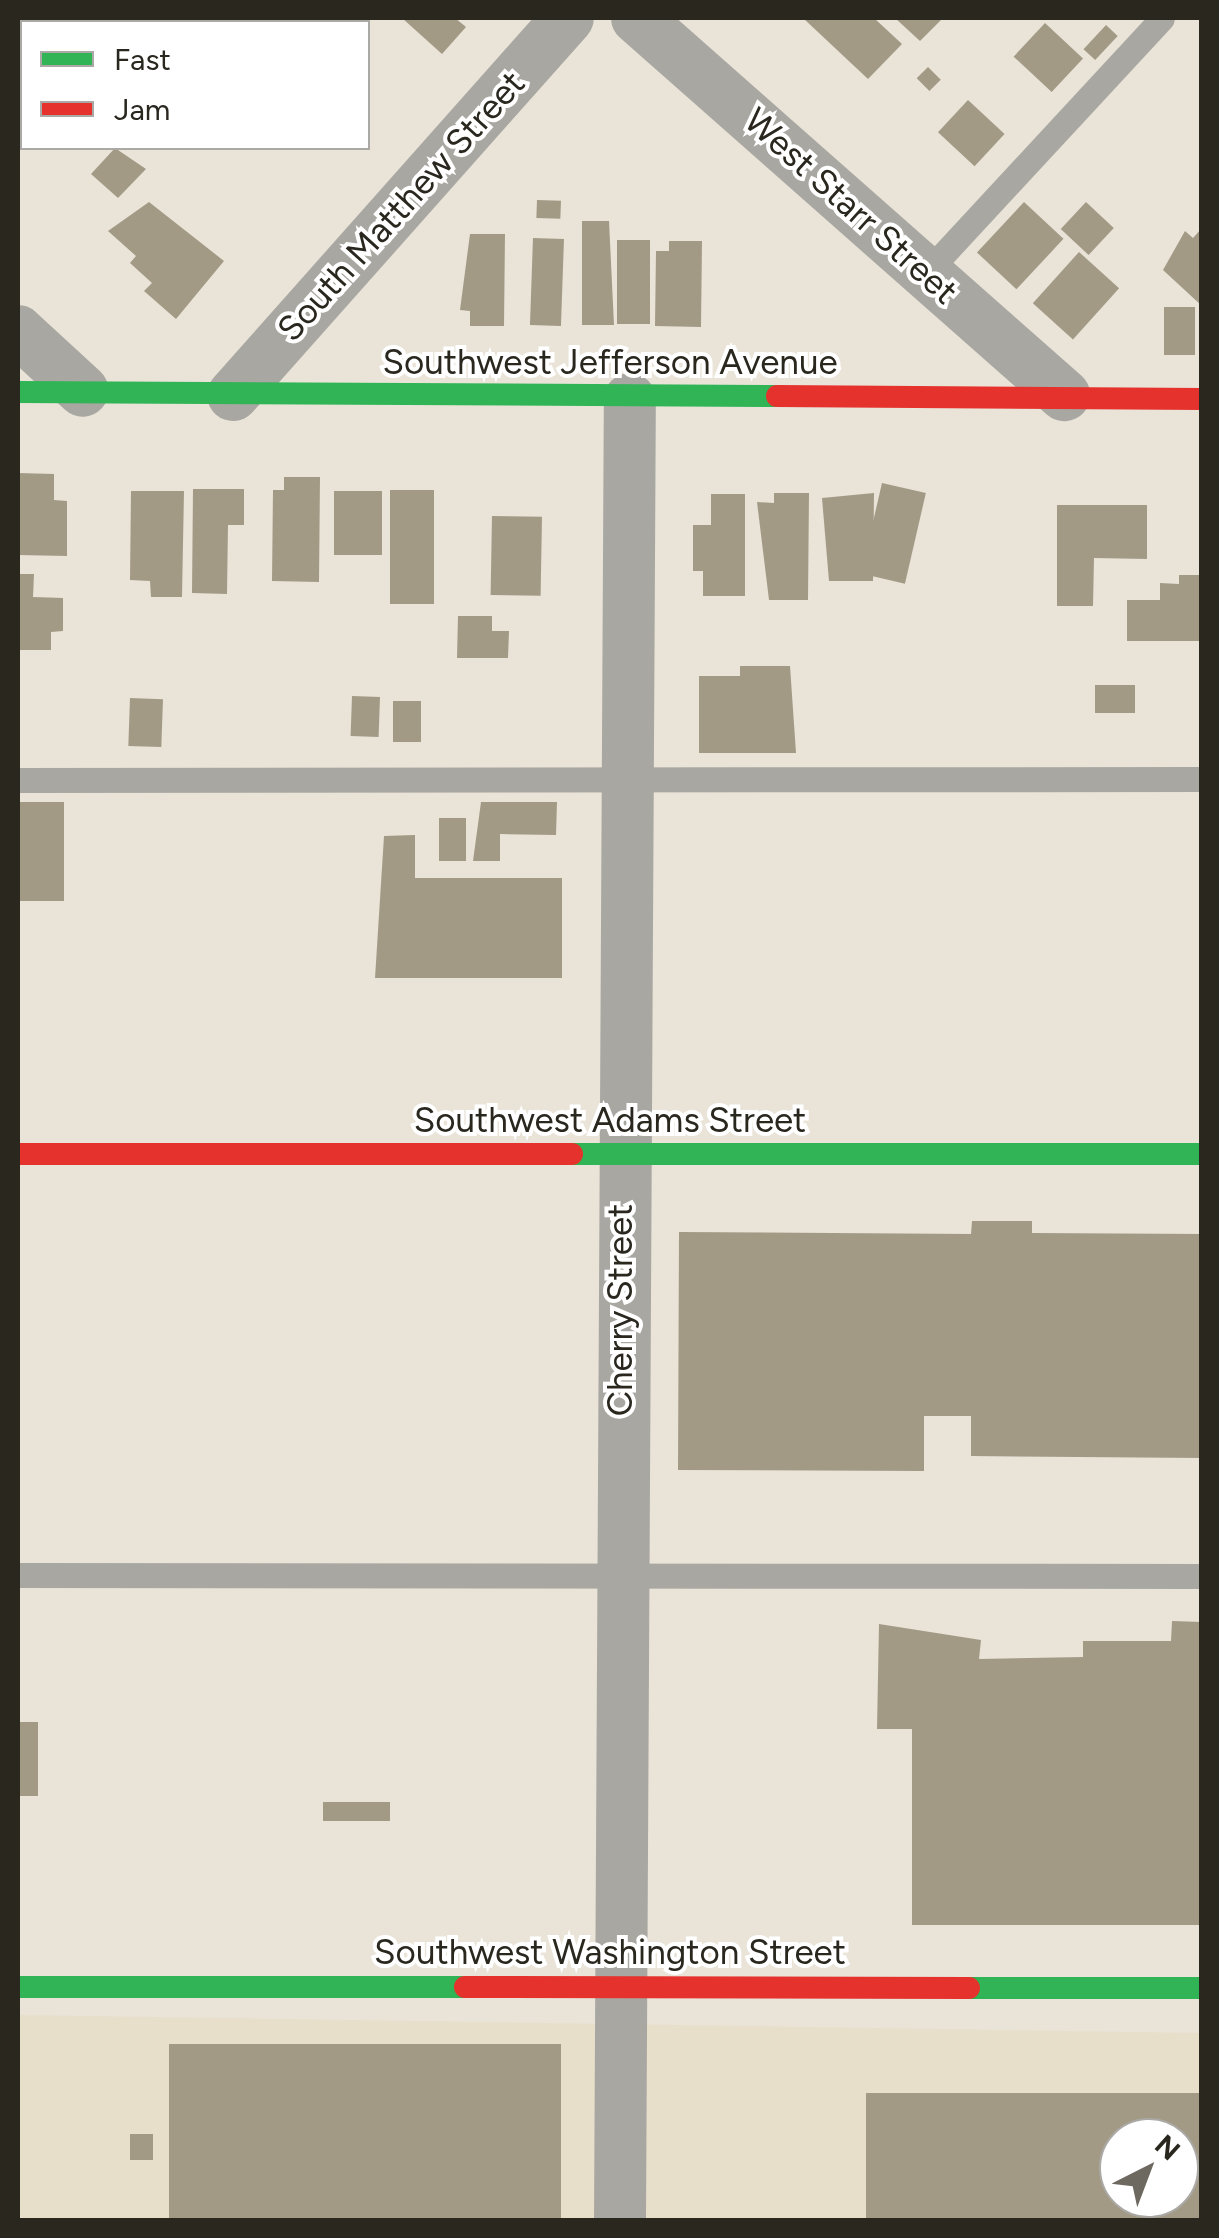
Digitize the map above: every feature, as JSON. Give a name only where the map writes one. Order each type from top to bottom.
[{"type":"main road","name":"Southwest Jefferson Avenue","points":[[18,392],[630,399],[1064,395],[1202,399]]},
{"type":"main road","name":"Southwest Adams Street","points":[[18,1154],[1202,1154]]},
{"type":"main road","name":"Southwest Washington Street","points":[[18,1987],[1202,1988]]},
{"type":"street","name":"South Matthew Street","points":[[233,396],[568,18]]},
{"type":"street","name":"West Starr Street","points":[[656,23],[1064,395]]},
{"type":"street","points":[[18,331],[83,391]]},
{"type":"street","name":"Cherry Street","points":[[620,2220],[620,1155],[630,399]]},
{"type":"lane","points":[[926,273],[1162,18]]},
{"type":"lane","points":[[18,780],[625,776],[1202,780]]},
{"type":"lane","points":[[18,1575],[1202,1576]]},
{"type":"shaded area","points":[[18,2015],[1201,2033],[1201,2220],[18,2220]]},
{"type":"building","points":[[402,18],[455,18],[466,27],[442,54]]},
{"type":"building","points":[[803,18],[874,18],[902,44],[868,79]]},
{"type":"building","points":[[895,18],[943,18],[920,41]]},
{"type":"building","points":[[1045,23],[1083,58],[1052,92],[1014,57]]},
{"type":"building","points":[[1106,25],[1118,36],[1095,60],[1083,49]]},
{"type":"building","points":[[928,67],[941,80],[929,91],[917,78]]},
{"type":"building","points":[[968,100],[1005,134],[975,166],[938,132]]},
{"type":"building","points":[[113,150],[146,169],[118,198],[91,174]]},
{"type":"building","points":[[537,200],[561,201],[560,219],[536,218]]},
{"type":"building","points":[[149,202],[224,261],[176,319],[144,291],[152,283],[130,263],[136,256],[108,231]]},
{"type":"building","points":[[1024,202],[1063,239],[1016,289],[977,252]]},
{"type":"building","points":[[1086,202],[1114,228],[1089,255],[1061,229]]},
{"type":"building","points":[[582,221],[609,221],[614,325],[582,325]]},
{"type":"building","points":[[1202,228],[1202,306],[1163,270],[1185,231],[1193,238]]},
{"type":"building","points":[[470,234],[505,234],[504,326],[470,326],[470,311],[460,310]]},
{"type":"building","points":[[533,238],[564,239],[561,326],[530,325]]},
{"type":"building","points":[[617,240],[650,240],[650,324],[617,324]]},
{"type":"building","points":[[669,241],[702,241],[701,327],[655,326],[656,251],[669,251]]},
{"type":"building","points":[[1079,252],[1119,288],[1073,339],[1033,303]]},
{"type":"building","points":[[1164,307],[1195,307],[1195,355],[1164,355]]},
{"type":"building","points":[[18,473],[54,474],[54,500],[67,501],[67,556],[18,555]]},
{"type":"building","points":[[284,477],[320,477],[319,582],[272,581],[273,490],[284,490]]},
{"type":"building","points":[[882,483],[926,493],[905,584],[861,574]]},
{"type":"building","points":[[193,489],[244,489],[244,525],[228,525],[227,594],[192,593]]},
{"type":"building","points":[[390,490],[434,490],[434,604],[390,604]]},
{"type":"building","points":[[131,491],[184,491],[182,597],[151,597],[150,581],[130,580]]},
{"type":"building","points":[[334,491],[382,491],[382,555],[334,555]]},
{"type":"building","points":[[774,493],[809,493],[808,600],[769,600],[757,502],[774,503]]},
{"type":"building","points":[[874,493],[873,581],[829,581],[822,498]]},
{"type":"building","points":[[711,494],[745,494],[745,596],[703,596],[703,571],[693,571],[693,525],[711,525]]},
{"type":"building","points":[[1057,505],[1147,505],[1147,559],[1094,558],[1093,606],[1057,606]]},
{"type":"building","points":[[492,516],[542,517],[541,596],[491,595]]},
{"type":"building","points":[[18,574],[34,574],[33,597],[63,598],[63,631],[51,632],[51,650],[18,650]]},
{"type":"building","points":[[1179,575],[1202,575],[1202,641],[1127,641],[1127,600],[1160,600],[1160,583],[1179,584]]},
{"type":"building","points":[[458,616],[492,616],[492,631],[509,631],[508,658],[457,658]]},
{"type":"building","points":[[740,666],[790,666],[796,753],[699,753],[699,676],[740,676]]},
{"type":"building","points":[[1095,685],[1135,685],[1135,713],[1095,713]]},
{"type":"building","points":[[352,696],[380,697],[379,737],[351,736]]},
{"type":"building","points":[[130,698],[163,699],[161,747],[128,746]]},
{"type":"building","points":[[393,701],[421,701],[421,742],[393,742]]},
{"type":"building","points":[[18,802],[64,802],[64,901],[18,901]]},
{"type":"building","points":[[481,802],[557,802],[556,835],[500,834],[500,861],[473,861]]},
{"type":"building","points":[[439,818],[466,818],[466,861],[439,861]]},
{"type":"building","points":[[415,835],[415,878],[562,878],[562,978],[375,978],[384,836]]},
{"type":"building","points":[[972,1221],[1032,1221],[1032,1233],[1202,1234],[1202,1458],[971,1456],[971,1416],[924,1416],[924,1471],[678,1470],[679,1232],[971,1234]]},
{"type":"building","points":[[1172,1621],[1202,1622],[1202,1925],[912,1925],[912,1729],[877,1729],[879,1624],[981,1640],[979,1659],[1083,1657],[1083,1641],[1171,1641]]},
{"type":"building","points":[[18,1722],[38,1722],[38,1796],[18,1796]]},
{"type":"building","points":[[323,1802],[390,1802],[390,1821],[323,1821]]},
{"type":"building","points":[[169,2044],[561,2044],[561,2220],[169,2220]]},
{"type":"building","points":[[866,2093],[1202,2093],[1202,2220],[866,2220]]},
{"type":"building","points":[[130,2134],[153,2134],[153,2160],[130,2160]]},
{"type":"traffic: fast","points":[[18,392],[777,396]]},
{"type":"traffic: fast","points":[[572,1154],[1202,1154]]},
{"type":"traffic: fast","points":[[18,1987],[465,1987]]},
{"type":"traffic: fast","points":[[969,1988],[1202,1988]]},
{"type":"traffic: jam","points":[[777,396],[1202,399]]},
{"type":"traffic: jam","points":[[18,1154],[572,1154]]},
{"type":"traffic: jam","points":[[465,1987],[969,1988]]}]
